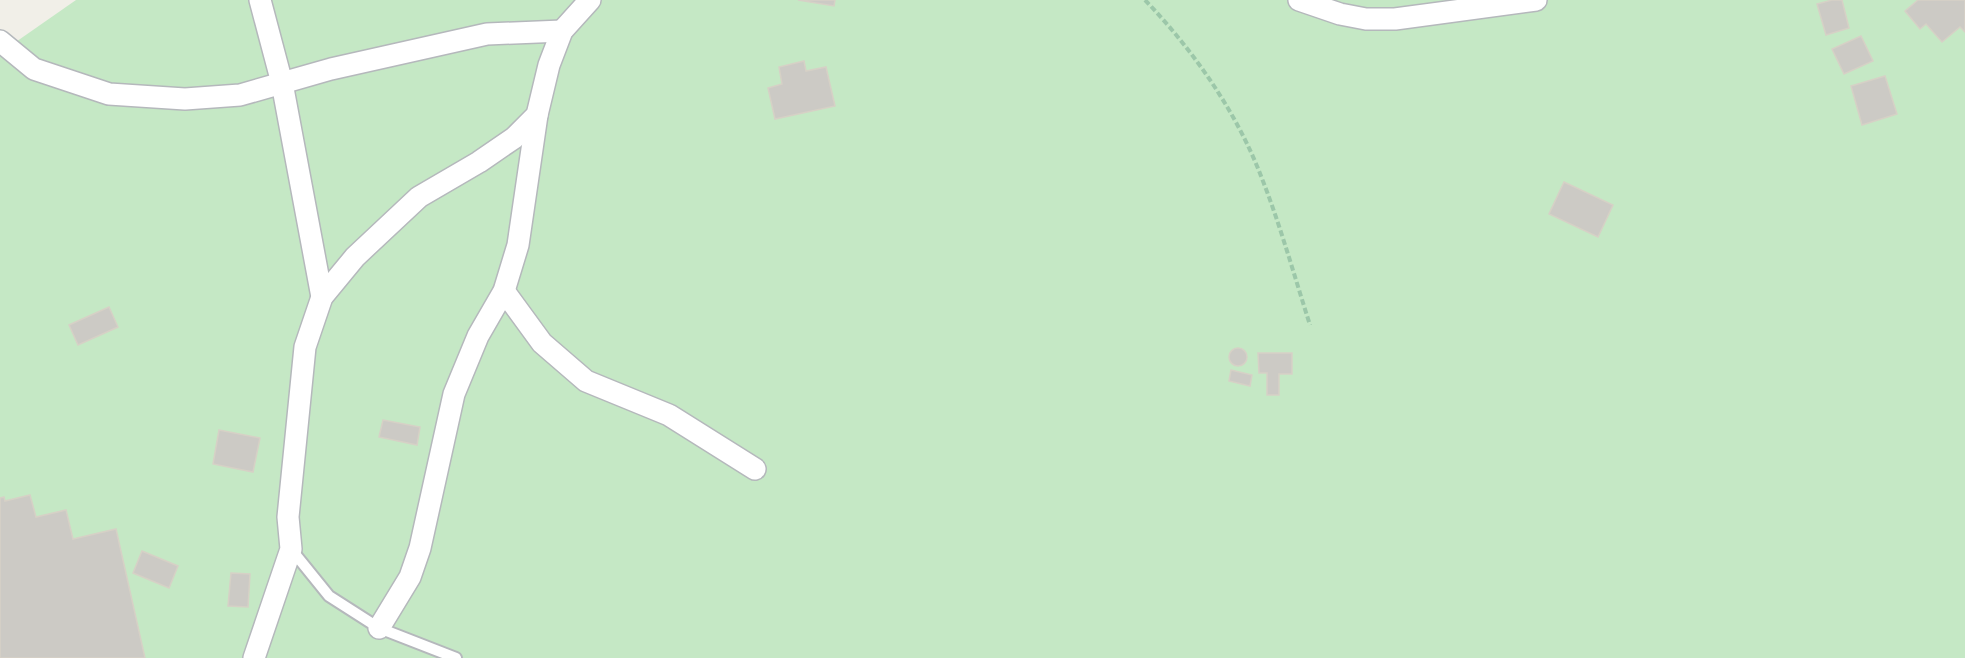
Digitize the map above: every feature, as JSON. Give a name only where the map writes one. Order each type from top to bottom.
[{"type":"street","points":[[260,0],[282,84],[322,297]]},
{"type":"street","points":[[379,628],[410,577],[420,548],[454,394],[478,336],[504,291],[518,245],[537,115],[549,65],[562,31],[590,0]]},
{"type":"street","points":[[1299,0],[1366,19],[1395,19],[1536,0]]},
{"type":"street","points":[[0,40],[34,69],[108,94],[185,99],[240,95],[331,69],[487,34],[562,31]]},
{"type":"street","points":[[254,658],[291,549],[288,517],[305,347],[322,297],[356,257],[419,197],[514,138],[537,115]]},
{"type":"street","points":[[504,291],[542,343],[586,381],[669,415],[755,469]]},
{"type":"lane","points":[[291,549],[329,596],[379,628],[456,658]]},
{"type":"path","points":[[1145,0],[1169,25],[1222,99],[1261,175],[1310,325]]},
{"type":"green space","points":[[76,0],[1965,0],[1965,658],[0,658],[0,53]]},
{"type":"building","points":[[798,0],[835,0],[834,6]]},
{"type":"building","points":[[1842,0],[1849,28],[1826,35],[1817,4]]},
{"type":"building","points":[[1918,0],[1965,0],[1965,32],[1960,27],[1942,42],[1926,24],[1920,29],[1905,11]]},
{"type":"building","points":[[1861,36],[1873,61],[1844,74],[1832,49]]},
{"type":"building","points":[[804,61],[806,71],[826,67],[835,106],[775,119],[768,88],[782,84],[779,67]]},
{"type":"building","points":[[1885,76],[1897,114],[1862,125],[1851,86]]},
{"type":"building","points":[[1564,182],[1613,205],[1598,237],[1549,214]]},
{"type":"building","points":[[109,307],[118,327],[78,345],[69,325]]},
{"type":"building","points":[[1238,348],[1244,351],[1247,357],[1244,363],[1238,366],[1232,363],[1229,357],[1232,351]]},
{"type":"building","points":[[1258,353],[1292,353],[1292,374],[1279,374],[1279,395],[1267,395],[1267,373],[1259,373]]},
{"type":"building","points":[[1231,370],[1252,375],[1250,386],[1229,381]]},
{"type":"building","points":[[383,420],[420,427],[417,445],[379,437]]},
{"type":"building","points":[[219,430],[260,438],[253,472],[213,464]]},
{"type":"building","points":[[30,495],[36,517],[66,510],[73,539],[116,529],[145,658],[0,658],[0,498],[4,497],[5,501]]},
{"type":"building","points":[[142,551],[178,566],[169,588],[133,573]]},
{"type":"building","points":[[231,573],[250,574],[248,607],[228,606]]}]
